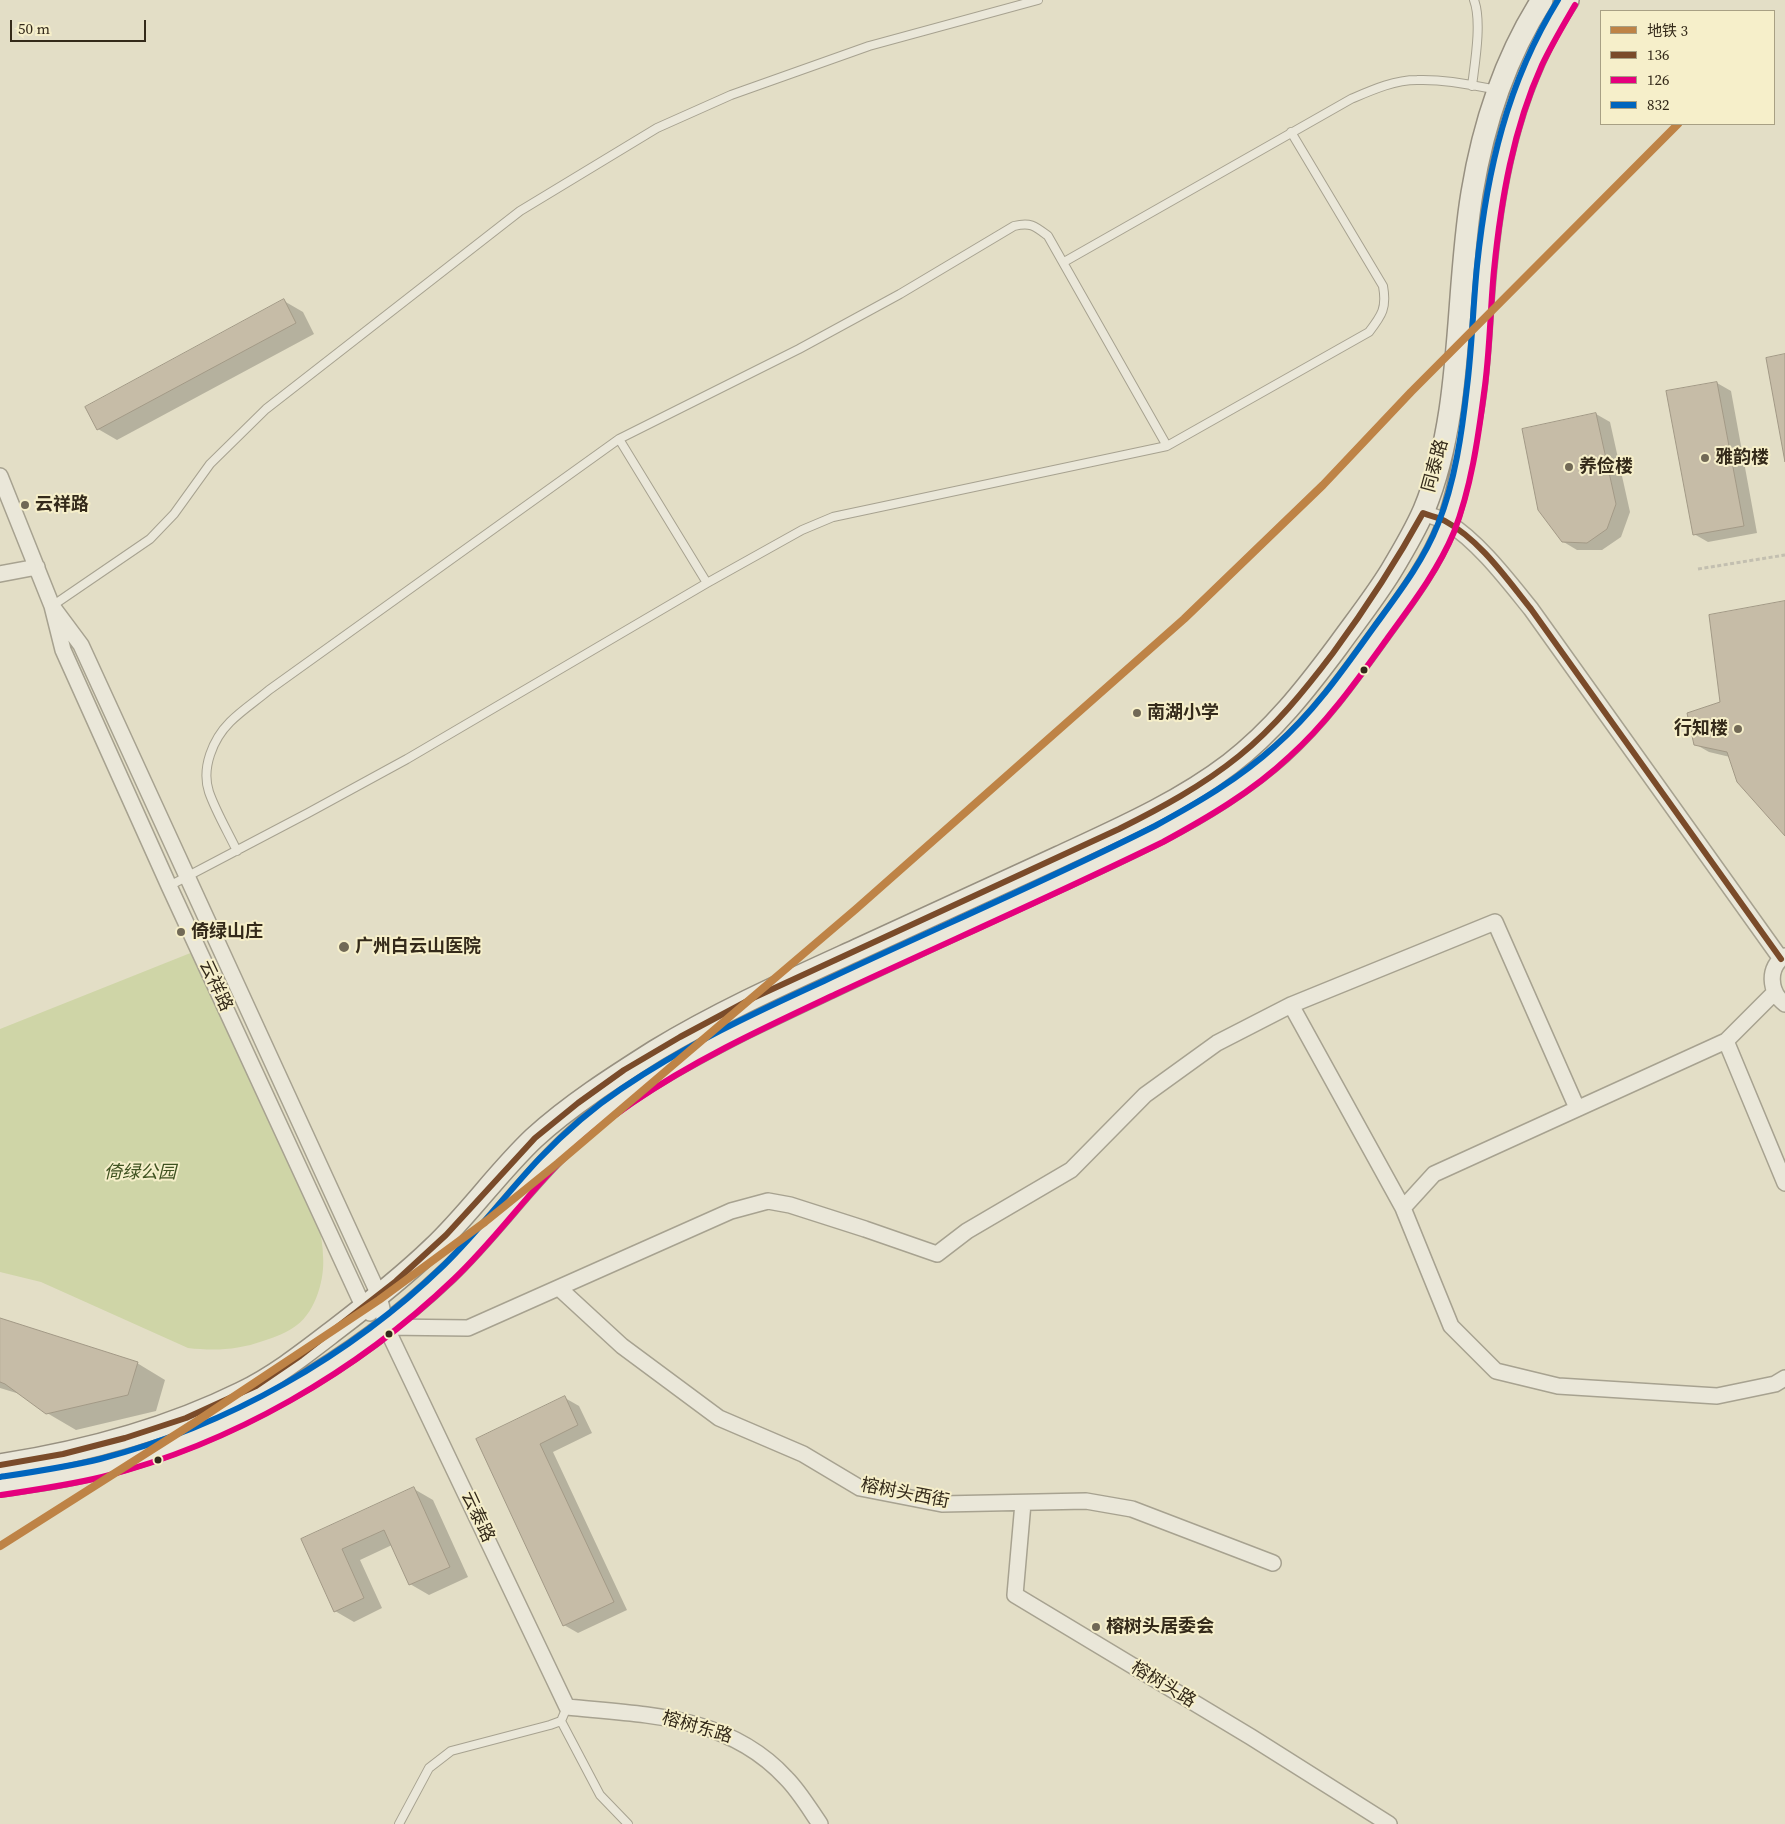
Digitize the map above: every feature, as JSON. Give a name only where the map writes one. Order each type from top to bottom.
[{"type":"main road","name":"同泰路","points":[[0,1465],[102,1444],[172,1422],[246,1391],[298,1358],[371,1301],[435,1246],[545,1129],[582,1100],[658,1050],[760,994],[1038,867],[1143,816],[1223,769],[1267,732],[1309,684],[1387,578],[1423,513],[1438,467],[1451,399],[1472,194],[1487,128],[1511,58],[1525,27],[1542,0]]},
{"type":"main road","name":"同泰路","points":[[0,1486],[96,1469],[154,1452],[192,1438],[297,1386],[386,1327],[454,1267],[540,1170],[563,1147],[605,1111],[641,1086],[708,1046],[1134,846],[1192,815],[1251,776],[1280,754],[1304,731],[1339,690],[1415,585],[1438,545],[1448,522],[1474,402],[1490,223],[1503,154],[1522,89],[1548,32],[1568,0]]},
{"type":"street","name":"云祥路","points":[[0,476],[52,606],[63,650],[169,886],[371,1301]]},
{"type":"street","points":[[1423,513],[1448,522],[1471,541],[1531,609],[1783,958],[1775,966],[1772,974],[1772,984],[1774,992],[1785,1004]]},
{"type":"street","points":[[0,574],[37,567]]},
{"type":"street","name":"云祥路","points":[[52,606],[81,645],[187,876],[371,1301]]},
{"type":"street","points":[[386,1327],[468,1328],[731,1210],[768,1201],[790,1205],[937,1254],[966,1231],[1071,1170],[1145,1095],[1217,1043],[1291,1006],[1495,922],[1578,1108]]},
{"type":"street","points":[[1402,1208],[1434,1174],[1726,1040],[1774,992]]},
{"type":"street","points":[[1291,1006],[1402,1208],[1451,1326],[1496,1371],[1558,1386],[1718,1396],[1775,1384],[1785,1378]]},
{"type":"street","points":[[1726,1040],[1785,1183]]},
{"type":"street","name":"榕树头西街","points":[[560,1288],[622,1346],[719,1418],[803,1454],[860,1488],[942,1504],[1086,1501],[1132,1509],[1273,1562]]},
{"type":"street","name":"云泰路","points":[[371,1301],[386,1327],[564,1714]]},
{"type":"street","name":"榕树头路","points":[[1023,1503],[1015,1595],[1226,1722],[1389,1824]]},
{"type":"street","name":"榕树东路","points":[[564,1714],[666,1717],[723,1732],[749,1746],[787,1778],[820,1824]]},
{"type":"lane","points":[[52,606],[150,539],[174,514],[210,464],[266,409],[520,211],[657,128],[731,95],[870,46],[1038,0]]},
{"type":"lane","points":[[1472,86],[1477,43],[1477,7],[1474,0]]},
{"type":"lane","points":[[1064,262],[1291,132],[1351,99],[1382,86],[1416,80],[1455,82],[1499,90]]},
{"type":"lane","points":[[169,886],[407,759],[707,583],[802,530],[833,517],[1167,446],[1368,332],[1382,315],[1385,299],[1382,286],[1291,132]]},
{"type":"lane","points":[[236,851],[209,791],[206,775],[209,760],[217,740],[230,723],[269,690],[619,439],[807,345],[900,294],[1014,226],[1026,224],[1035,226],[1048,236],[1167,446]]},
{"type":"lane","points":[[619,439],[707,583]]},
{"type":"lane","points":[[399,1824],[429,1768],[452,1751],[564,1714],[600,1795],[628,1824]]},
{"type":"path","points":[[1698,569],[1785,555]]},
{"type":"green space","name":"倚绿公园","points":[[193,952],[320,1229],[323,1249],[321,1284],[314,1303],[304,1319],[285,1333],[254,1344],[226,1349],[188,1348],[41,1282],[0,1272],[0,1029]]},
{"type":"building","points":[[284,299],[296,323],[97,430],[85,407]]},
{"type":"building","points":[[1785,354],[1785,462],[1766,358]]},
{"type":"building","name":"雅韵楼","points":[[1717,382],[1744,526],[1693,535],[1666,391]]},
{"type":"building","name":"养俭楼","points":[[1596,413],[1616,504],[1607,529],[1587,543],[1562,542],[1538,510],[1522,429]]},
{"type":"building","name":"行知楼","points":[[1785,601],[1785,836],[1737,782],[1727,752],[1694,745],[1687,713],[1720,702],[1709,615]]},
{"type":"building","points":[[0,1318],[138,1362],[128,1395],[46,1414],[0,1382]]},
{"type":"building","points":[[565,1396],[578,1425],[540,1444],[614,1602],[563,1626],[476,1439]]},
{"type":"building","points":[[414,1487],[450,1567],[409,1585],[384,1530],[342,1549],[364,1598],[334,1612],[301,1539]]},
{"type":"metro line","name":"3","points":[[0,1546],[197,1421],[379,1300],[485,1222],[558,1163],[856,909],[1184,619],[1323,485],[1411,392],[1677,125]]},
{"type":"transit line","name":"832","points":[[0,1477],[88,1462],[147,1445],[194,1428],[284,1384],[327,1358],[407,1298],[444,1265],[558,1140],[599,1105],[645,1073],[694,1044],[746,1018],[1155,826],[1232,780],[1289,733],[1328,690],[1401,590],[1432,538],[1444,508],[1457,457],[1463,421],[1481,230],[1494,162],[1502,128],[1525,63],[1540,31],[1558,0]]},
{"type":"transit line","name":"126","points":[[1,1495],[90,1480],[150,1463],[198,1445],[245,1424],[290,1400],[334,1374],[376,1345],[416,1313],[467,1266],[563,1159],[611,1118],[656,1087],[732,1044],[1163,842],[1212,814],[1260,782],[1303,744],[1342,700],[1425,586],[1454,532],[1465,498],[1479,428],[1488,362],[1500,217],[1510,165],[1523,114],[1532,89],[1546,57],[1575,5]]},
{"type":"transit line","name":"136","points":[[0,1465],[63,1454],[125,1438],[186,1418],[256,1386],[300,1356],[396,1281],[446,1235],[535,1138],[578,1103],[624,1070],[680,1037],[753,998],[1119,829],[1166,805],[1211,777],[1265,733],[1312,681],[1369,602],[1423,513],[1440,518],[1458,529],[1492,560],[1531,609],[1781,959]]},
{"type":"place","name":"雅韵楼","points":[[1705,458]]},
{"type":"place","name":"养俭楼","points":[[1569,467]]},
{"type":"place","name":"云祥路","points":[[25,505]]},
{"type":"place","name":"南湖小学","points":[[1137,713]]},
{"type":"place","name":"行知楼","points":[[1738,729]]},
{"type":"place","name":"倚绿山庄","points":[[181,932]]},
{"type":"place","name":"广州白云山医院","points":[[344,947]]},
{"type":"place","name":"榕树头居委会","points":[[1096,1627]]}]
